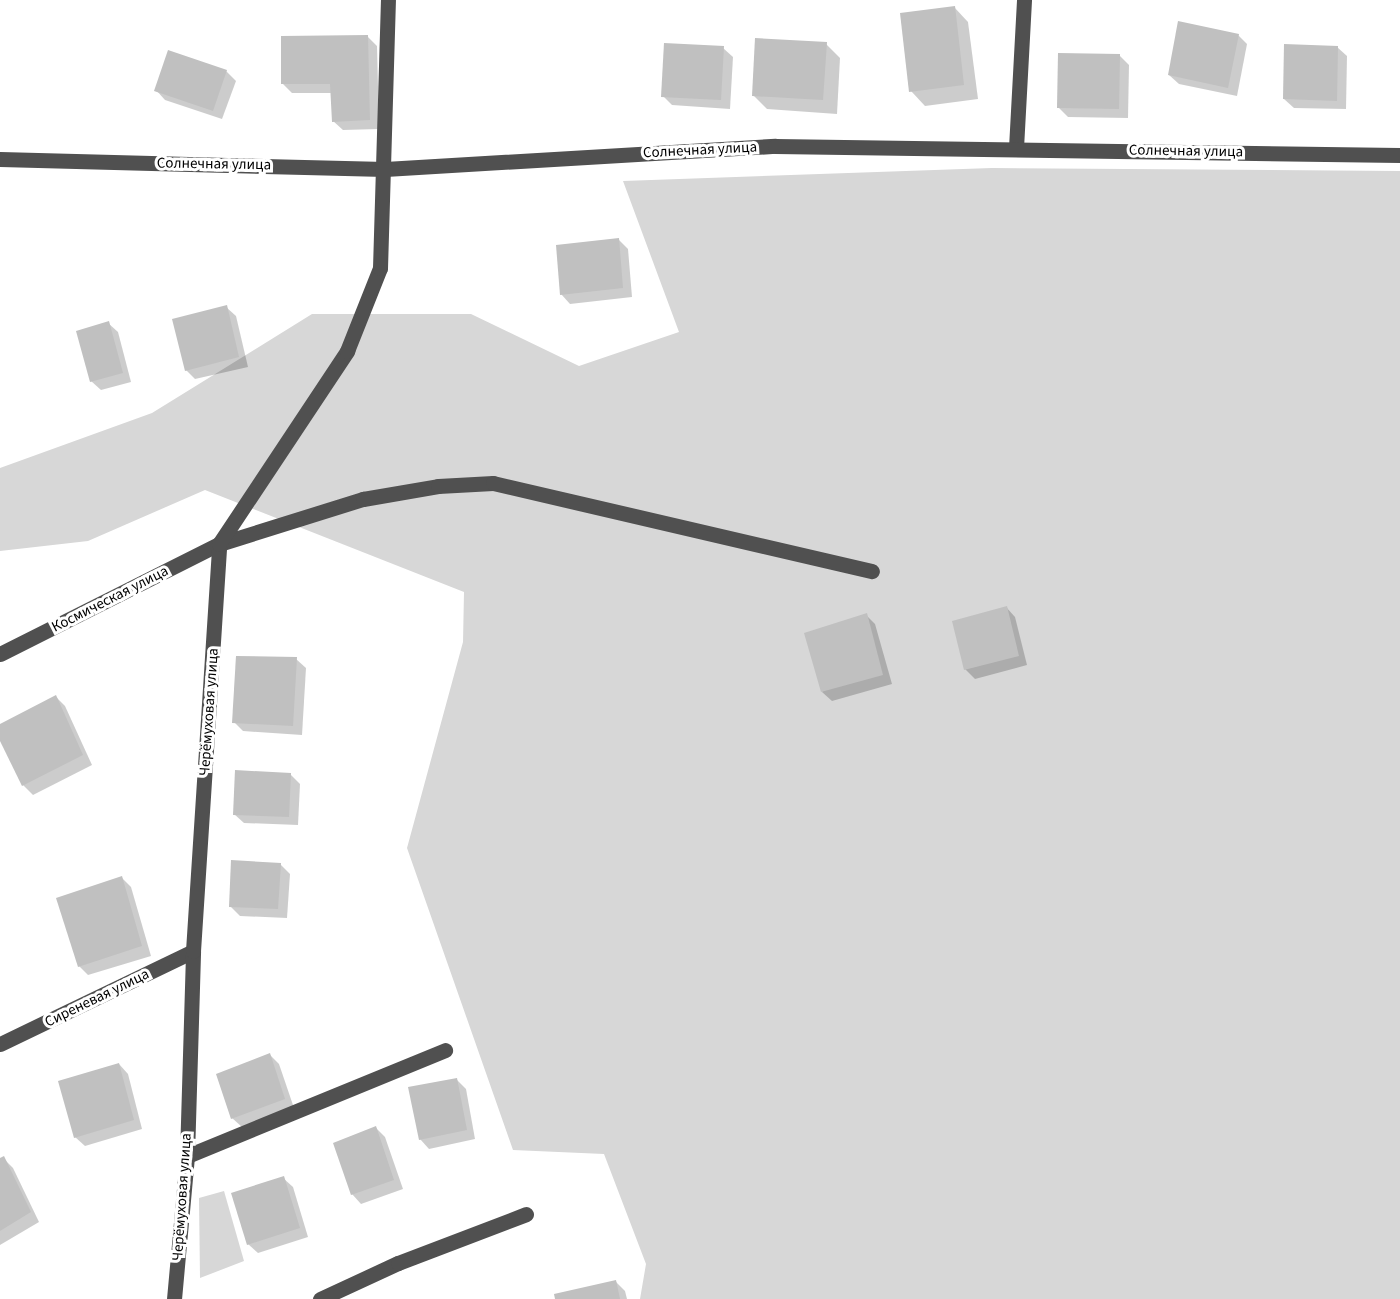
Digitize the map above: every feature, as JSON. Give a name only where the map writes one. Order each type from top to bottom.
[{"type":"street","name":"Черёмуховая улица","points":[[174,1299],[187,1156],[193,951],[219,544],[347,351],[380,268],[385,169],[388,0]]},
{"type":"street","points":[[1016,148],[1024,0]]},
{"type":"street","name":"Солнечная улица","points":[[0,159],[385,169],[775,146],[1400,155]]},
{"type":"street","name":"Космическая улица","points":[[0,654],[219,544],[363,499],[438,486],[493,483],[872,571]]},
{"type":"street","name":"Сиреневая улица","points":[[0,1044],[193,951]]},
{"type":"street","points":[[187,1156],[445,1050]]},
{"type":"street","points":[[320,1299],[398,1263],[526,1214]]},
{"type":"shaded area","points":[[992,168],[1400,171],[1400,1299],[640,1299],[646,1264],[604,1154],[513,1150],[407,848],[463,642],[464,592],[205,490],[88,541],[0,551],[0,468],[152,413],[312,314],[471,314],[579,366],[679,332],[623,181]]},
{"type":"shaded area","points":[[224,1191],[244,1261],[200,1278],[199,1198]]},
{"type":"building","points":[[955,6],[964,85],[909,92],[900,13]]},
{"type":"building","points":[[1178,21],[1239,34],[1228,88],[1168,75]]},
{"type":"building","points":[[368,35],[370,120],[332,122],[330,84],[281,84],[281,36]]},
{"type":"building","points":[[755,38],[827,42],[823,100],[752,96]]},
{"type":"building","points":[[664,43],[724,46],[721,100],[661,97]]},
{"type":"building","points":[[1284,44],[1338,46],[1337,101],[1283,99]]},
{"type":"building","points":[[168,50],[227,70],[213,111],[154,91]]},
{"type":"building","points":[[1058,53],[1120,54],[1119,109],[1057,108]]},
{"type":"building","points":[[619,238],[623,288],[560,295],[556,245]]},
{"type":"building","points":[[227,305],[239,357],[185,371],[172,319]]},
{"type":"building","points":[[109,321],[123,373],[90,382],[76,331]]},
{"type":"building","points":[[1007,606],[1019,656],[964,670],[952,621]]},
{"type":"building","points":[[867,613],[883,675],[821,692],[804,633]]},
{"type":"building","points":[[236,656],[297,657],[293,726],[232,723]]},
{"type":"building","points":[[56,695],[83,755],[22,786],[0,741],[0,724]]},
{"type":"building","points":[[235,770],[291,773],[289,817],[233,815]]},
{"type":"building","points":[[231,860],[281,863],[278,909],[229,907]]},
{"type":"building","points":[[122,876],[142,946],[78,967],[56,898]]},
{"type":"building","points":[[270,1053],[285,1099],[231,1119],[216,1074]]},
{"type":"building","points":[[119,1063],[134,1120],[74,1138],[58,1081]]},
{"type":"building","points":[[457,1078],[467,1130],[419,1140],[408,1087]]},
{"type":"building","points":[[376,1126],[394,1180],[351,1195],[333,1143]]},
{"type":"building","points":[[4,1156],[31,1212],[0,1231],[0,1158]]},
{"type":"building","points":[[284,1176],[300,1228],[247,1245],[231,1193]]},
{"type":"building","points":[[616,1280],[620,1299],[555,1299],[554,1294]]}]
